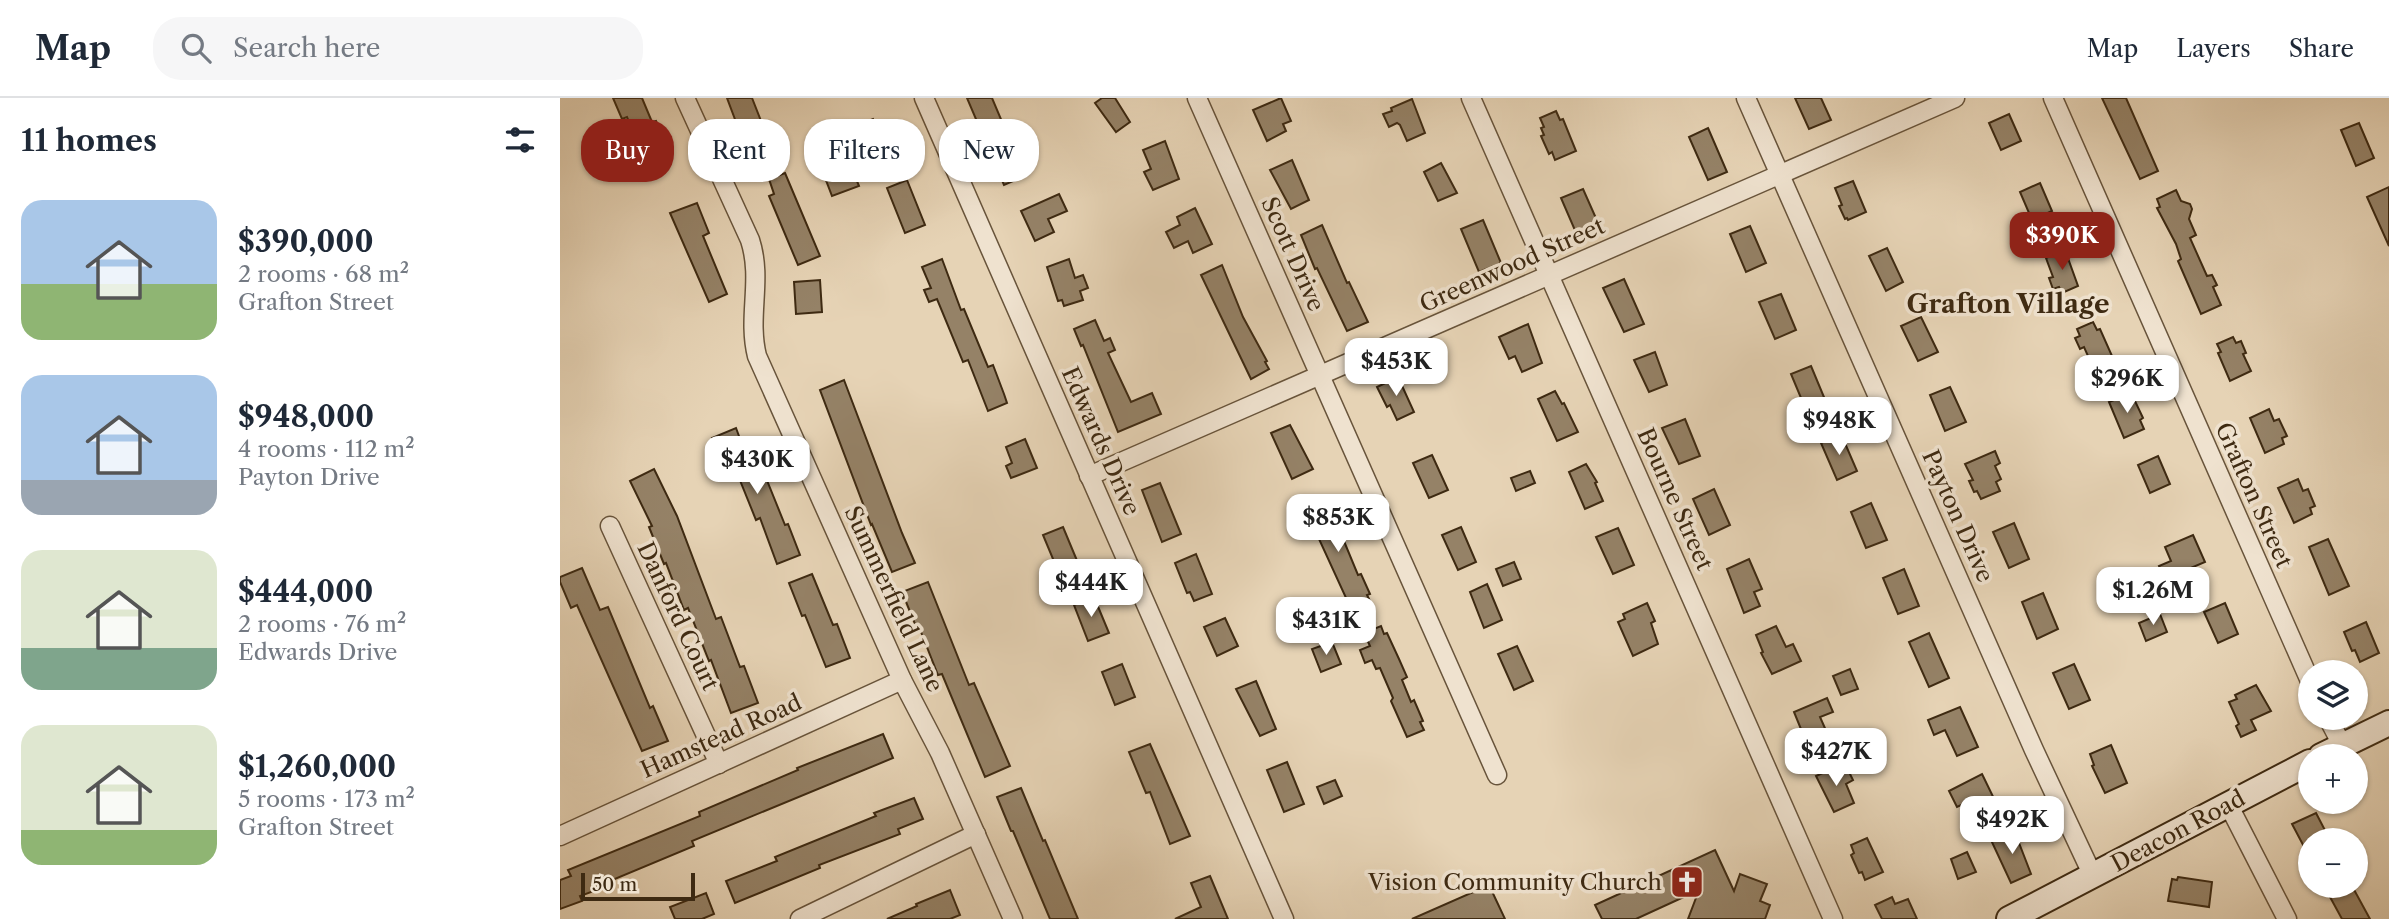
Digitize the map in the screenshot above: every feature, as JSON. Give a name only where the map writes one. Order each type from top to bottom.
[{"type":"main road","points":[[2346,744],[2389,723]]},
{"type":"main road","name":"Deacon Road","points":[[2009,919],[2298,768]]},
{"type":"street","name":"Summerfield Lane","points":[[685,98],[750,240],[756,259],[754,341],[757,356],[902,680],[940,753],[1013,919]]},
{"type":"street","name":"Edwards Drive","points":[[924,98],[1284,919]]},
{"type":"street","name":"Scott Drive","points":[[1197,98],[1497,775]]},
{"type":"street","name":"Bourne Street","points":[[1471,98],[1833,919]]},
{"type":"street","name":"Payton Drive","points":[[1746,98],[2034,750],[2093,876]]},
{"type":"street","name":"Greenwood Street","points":[[1089,475],[1955,98]]},
{"type":"street","name":"Grafton Street","points":[[2053,98],[2301,660]]},
{"type":"street","name":"Danford Court","points":[[610,526],[719,764]]},
{"type":"street","name":"Hamstead Road","points":[[560,835],[902,680]]},
{"type":"street","points":[[2228,804],[2287,919]]},
{"type":"street","points":[[800,919],[976,834]]},
{"type":"building","points":[[613,98],[642,98],[651,119],[622,119]]},
{"type":"building","points":[[727,98],[752,98],[760,119],[735,119]]},
{"type":"building","points":[[967,98],[992,98],[1001,119],[976,119]]},
{"type":"building","points":[[1102,98],[1115,98],[1130,122],[1116,132],[1095,103]]},
{"type":"building","points":[[1281,98],[1291,121],[1283,124],[1286,131],[1267,141],[1253,110]]},
{"type":"building","points":[[1795,98],[1821,98],[1831,120],[1809,129]]},
{"type":"building","points":[[2102,98],[2126,98],[2158,171],[2140,179]]},
{"type":"building","points":[[1412,99],[1425,133],[1407,141],[1400,125],[1397,123],[1389,127],[1383,114]]},
{"type":"building","points":[[1556,111],[1560,120],[1563,119],[1576,151],[1555,160],[1552,152],[1549,154],[1541,136],[1544,135],[1541,128],[1544,127],[1540,118]]},
{"type":"building","points":[[2009,114],[2021,141],[2001,150],[1989,123]]},
{"type":"building","points":[[2359,123],[2374,158],[2356,166],[2341,130]]},
{"type":"building","points":[[1708,128],[1727,172],[1708,180],[1689,137]]},
{"type":"building","points":[[1165,141],[1179,179],[1153,190],[1144,172],[1151,169],[1143,150]]},
{"type":"building","points":[[1292,160],[1309,200],[1291,209],[1270,170]]},
{"type":"building","points":[[1441,163],[1457,193],[1438,201],[1424,172]]},
{"type":"building","points":[[1853,181],[1866,212],[1848,220],[1839,206],[1842,205],[1835,188]]},
{"type":"building","points":[[770,182],[789,182],[820,256],[798,265],[769,196],[774,194]]},
{"type":"building","points":[[827,182],[857,182],[859,186],[832,196]]},
{"type":"building","points":[[908,182],[925,225],[905,233],[887,188]]},
{"type":"building","points":[[2040,183],[2052,211],[2032,220],[2020,192]]},
{"type":"building","points":[[2389,187],[2389,246],[2367,197]]},
{"type":"building","points":[[1583,189],[1599,225],[1577,235],[1561,198]]},
{"type":"building","points":[[2176,190],[2181,201],[2190,204],[2192,209],[2189,219],[2196,235],[2190,238],[2207,276],[2212,275],[2217,285],[2213,287],[2221,305],[2201,314],[2178,261],[2181,259],[2176,244],[2157,208],[2160,207],[2157,199]]},
{"type":"building","points":[[1059,194],[1067,211],[1048,219],[1054,232],[1035,241],[1021,211]]},
{"type":"building","points":[[697,203],[709,233],[703,236],[727,294],[709,302],[670,213]]},
{"type":"building","points":[[1195,208],[1212,244],[1193,253],[1188,241],[1174,248],[1166,232],[1180,225],[1177,217]]},
{"type":"building","points":[[1483,220],[1501,263],[1479,272],[1461,229]]},
{"type":"building","points":[[1322,225],[1347,283],[1349,282],[1368,322],[1347,331],[1301,235]]},
{"type":"building","points":[[1750,226],[1766,263],[1746,272],[1730,234]]},
{"type":"building","points":[[1887,248],[1903,282],[1886,291],[1869,256]]},
{"type":"building","points":[[2065,250],[2078,286],[2062,293],[2059,287],[2053,289],[2049,278],[2053,277],[2046,258]]},
{"type":"building","points":[[942,259],[961,310],[964,309],[988,367],[993,365],[1007,403],[988,411],[968,360],[963,362],[937,299],[929,302],[924,290],[931,288],[922,267]]},
{"type":"building","points":[[1069,259],[1075,278],[1083,275],[1088,288],[1080,291],[1083,300],[1064,306],[1062,300],[1058,301],[1047,267]]},
{"type":"building","points":[[1222,265],[1243,317],[1267,361],[1265,362],[1269,369],[1251,379],[1201,275]]},
{"type":"building","points":[[1624,279],[1644,324],[1624,332],[1603,288]]},
{"type":"building","points":[[820,280],[822,312],[796,314],[794,282]]},
{"type":"building","points":[[1781,294],[1796,330],[1775,339],[1759,302]]},
{"type":"building","points":[[1921,317],[1938,352],[1918,361],[1901,326]]},
{"type":"building","points":[[1095,320],[1104,341],[1110,338],[1115,350],[1108,353],[1131,402],[1152,393],[1161,414],[1118,432],[1074,329]]},
{"type":"building","points":[[2093,322],[2097,330],[2100,329],[2112,356],[2092,365],[2084,347],[2080,349],[2075,338],[2080,336],[2077,329]]},
{"type":"building","points":[[1528,324],[1542,363],[1522,372],[1515,356],[1509,359],[1499,337]]},
{"type":"building","points":[[2233,337],[2236,343],[2241,341],[2246,353],[2243,354],[2251,371],[2230,381],[2217,344]]},
{"type":"building","points":[[1655,352],[1667,385],[1649,392],[1634,360]]},
{"type":"building","points":[[1811,366],[1826,402],[1806,410],[1791,374]]},
{"type":"building","points":[[1398,377],[1414,412],[1397,420],[1377,387]]},
{"type":"building","points":[[844,380],[915,563],[892,572],[871,525],[820,390]]},
{"type":"building","points":[[1950,387],[1966,422],[1945,431],[1930,395]]},
{"type":"building","points":[[1555,391],[1578,432],[1557,441],[1538,399]]},
{"type":"building","points":[[2129,394],[2143,418],[2140,420],[2144,429],[2124,438],[2109,402]]},
{"type":"building","points":[[2269,409],[2274,421],[2279,419],[2287,436],[2282,438],[2284,444],[2265,453],[2250,418]]},
{"type":"building","points":[[1685,419],[1700,456],[1679,464],[1662,428]]},
{"type":"building","points":[[1290,425],[1313,469],[1292,479],[1271,433]]},
{"type":"building","points":[[736,428],[756,482],[766,478],[800,555],[777,564],[760,518],[756,520],[735,468],[725,472],[712,438]]},
{"type":"building","points":[[1841,434],[1857,471],[1837,480],[1821,443]]},
{"type":"building","points":[[1025,439],[1037,468],[1011,478],[1006,466],[1012,463],[1006,447]]},
{"type":"building","points":[[1995,451],[2000,463],[1995,466],[2001,479],[1996,482],[2000,491],[1981,499],[1977,491],[1974,492],[1969,481],[1973,480],[1965,464]]},
{"type":"building","points":[[1432,455],[1448,490],[1429,498],[1413,463]]},
{"type":"building","points":[[2158,456],[2170,484],[2150,493],[2138,465]]},
{"type":"building","points":[[1586,464],[1597,482],[1595,483],[1603,501],[1585,509],[1569,472]]},
{"type":"building","points":[[654,469],[677,516],[716,619],[721,617],[740,667],[744,666],[758,703],[731,713],[688,608],[684,610],[649,527],[652,526],[630,481]]},
{"type":"building","points":[[1530,471],[1535,483],[1516,491],[1511,478]]},
{"type":"building","points":[[2298,479],[2303,491],[2308,489],[2315,506],[2310,508],[2312,514],[2294,523],[2278,488]]},
{"type":"building","points":[[1160,483],[1181,534],[1162,542],[1142,490]]},
{"type":"building","points":[[1714,489],[1730,525],[1709,535],[1693,499]]},
{"type":"building","points":[[1322,496],[1331,518],[1334,517],[1358,575],[1361,574],[1370,594],[1367,595],[1371,603],[1352,611],[1303,504]]},
{"type":"building","points":[[1871,503],[1887,540],[1866,548],[1851,512]]},
{"type":"building","points":[[2014,523],[2029,559],[2009,568],[1993,532]]},
{"type":"building","points":[[1063,527],[1078,563],[1058,571],[1043,535]]},
{"type":"building","points":[[1461,527],[1476,562],[1458,570],[1442,535]]},
{"type":"building","points":[[1618,528],[1634,565],[1613,574],[1596,537]]},
{"type":"building","points":[[2193,535],[2205,562],[2165,579],[2159,566],[2171,561],[2165,547]]},
{"type":"building","points":[[2328,539],[2349,586],[2329,595],[2309,547]]},
{"type":"building","points":[[1196,554],[1212,594],[1194,601],[1190,592],[1187,593],[1175,563]]},
{"type":"building","points":[[1749,559],[1762,589],[1754,592],[1760,606],[1744,613],[1727,569]]},
{"type":"building","points":[[1514,562],[1521,579],[1503,586],[1496,569]]},
{"type":"building","points":[[582,568],[600,610],[608,607],[650,708],[653,706],[668,741],[642,751],[577,605],[571,608],[560,582],[560,577]]},
{"type":"building","points":[[1904,569],[1919,606],[1898,614],[1883,578]]},
{"type":"building","points":[[812,574],[833,625],[837,624],[850,658],[826,667],[789,583]]},
{"type":"building","points":[[928,582],[969,685],[974,683],[1010,766],[985,777],[942,674],[938,675],[902,592]]},
{"type":"building","points":[[1487,584],[1502,620],[1484,628],[1470,592]]},
{"type":"building","points":[[2043,593],[2058,629],[2037,639],[2022,602]]},
{"type":"building","points":[[1094,597],[1109,633],[1088,641],[1074,605]]},
{"type":"building","points":[[1647,603],[1655,621],[1651,623],[1658,644],[1633,656],[1618,622],[1625,619],[1623,614]]},
{"type":"building","points":[[2225,603],[2238,634],[2218,643],[2204,612]]},
{"type":"building","points":[[2160,614],[2167,632],[2146,641],[2139,623]]},
{"type":"building","points":[[1225,618],[1238,646],[1217,656],[1204,627]]},
{"type":"building","points":[[2366,622],[2379,653],[2359,660],[2344,632]]},
{"type":"building","points":[[1381,626],[1384,634],[1387,633],[1407,677],[1402,680],[1411,702],[1414,700],[1423,721],[1420,722],[1424,730],[1407,737],[1380,668],[1376,669],[1372,660],[1365,663],[1360,650],[1370,646],[1364,633]]},
{"type":"building","points":[[1776,626],[1786,647],[1793,644],[1801,661],[1772,674],[1761,653],[1763,652],[1756,635]]},
{"type":"building","points":[[1929,633],[1949,678],[1929,687],[1909,642]]},
{"type":"building","points":[[1332,642],[1341,664],[1321,672],[1312,649]]},
{"type":"building","points":[[1517,646],[1533,681],[1514,690],[1498,654]]},
{"type":"building","points":[[1122,664],[1135,697],[1115,705],[1102,672]]},
{"type":"building","points":[[2074,664],[2090,700],[2069,709],[2053,673]]},
{"type":"building","points":[[1850,669],[1858,689],[1841,695],[1833,676]]},
{"type":"building","points":[[1256,681],[1276,729],[1260,736],[1236,689]]},
{"type":"building","points":[[2256,685],[2271,711],[2251,720],[2256,730],[2241,737],[2236,726],[2239,724],[2229,702],[2237,699],[2235,695]]},
{"type":"building","points":[[1827,698],[1833,712],[1820,717],[1828,735],[1807,744],[1794,712]]},
{"type":"building","points":[[1960,707],[1978,747],[1957,756],[1945,730],[1934,735],[1928,720]]},
{"type":"building","points":[[883,734],[893,758],[692,841],[694,846],[593,888],[594,891],[580,896],[582,901],[560,909],[560,880],[571,876],[568,870],[700,816],[699,812],[798,770],[797,768]]},
{"type":"building","points":[[1150,744],[1190,836],[1170,844],[1150,792],[1146,793],[1129,752]]},
{"type":"building","points":[[2111,745],[2127,783],[2105,793],[2092,766],[2094,765],[2090,754]]},
{"type":"building","points":[[1287,762],[1304,804],[1284,812],[1267,770]]},
{"type":"building","points":[[1838,766],[1841,774],[1848,770],[1853,780],[1846,784],[1854,803],[1834,812],[1816,776]]},
{"type":"building","points":[[1982,774],[2000,811],[1982,820],[1972,800],[1957,807],[1949,791]]},
{"type":"building","points":[[1335,780],[1342,796],[1324,804],[1317,787]]},
{"type":"building","points":[[1021,788],[1078,919],[1050,919],[1011,831],[997,797]]},
{"type":"building","points":[[914,798],[923,819],[898,829],[900,834],[819,865],[820,868],[735,903],[726,881],[777,861],[775,857],[876,816],[874,813]]},
{"type":"building","points":[[2317,814],[2324,828],[2298,828],[2298,835],[2292,824]]},
{"type":"building","points":[[2014,830],[2031,874],[2011,883],[1991,840]]},
{"type":"building","points":[[1867,838],[1883,872],[1865,880],[1851,855],[1854,853],[1851,845]]},
{"type":"building","name":"Vision Community Church","points":[[1715,850],[1734,891],[1740,874],[1767,884],[1760,901],[1770,905],[1765,919],[1688,919],[1699,890],[1636,919],[1602,919],[1595,905]]},
{"type":"building","points":[[1967,852],[1976,872],[1958,879],[1951,859]]},
{"type":"building","points":[[1210,876],[1228,919],[1175,919],[1201,907],[1191,883]]},
{"type":"building","points":[[2178,877],[2212,882],[2209,907],[2168,901],[2172,879],[2177,880]]},
{"type":"building","points":[[1489,885],[1505,919],[1412,919]]},
{"type":"building","points":[[950,890],[960,915],[950,919],[887,919],[917,906],[916,904]]},
{"type":"building","points":[[706,893],[714,914],[702,919],[675,919],[670,907]]},
{"type":"building","points":[[1892,897],[1895,904],[1908,899],[1917,919],[1882,919],[1875,905]]},
{"type":"building","points":[[2331,898],[2359,898],[2370,919],[2342,919]]},
{"type":"place","name":"Vision Community Church","points":[[1687,882]]},
{"type":"district","name":"Grafton Village","points":[[2008,304]]}]
